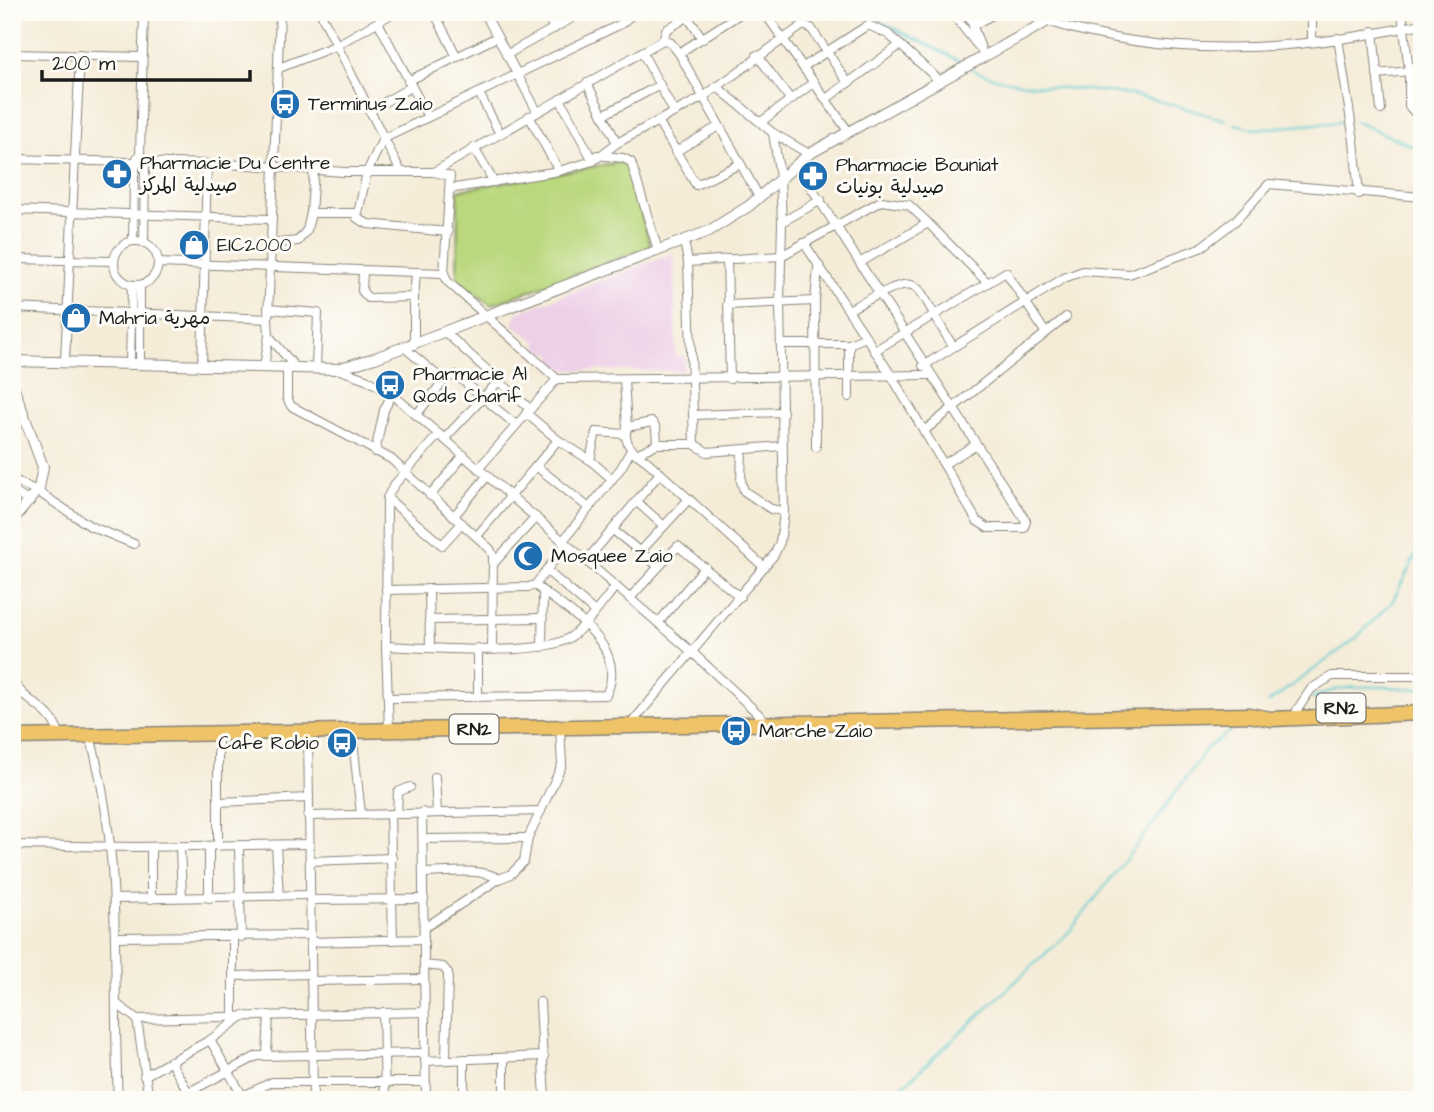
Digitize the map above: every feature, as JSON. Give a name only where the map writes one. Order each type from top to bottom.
[{"type":"highway","name":"RN2","points":[[12,737],[1261,715],[1297,710],[1422,704]]},
{"type":"highway","name":"RN2","points":[[1261,715],[1271,719],[1422,713]]},
{"type":"street","points":[[144,12],[144,243]]},
{"type":"street","points":[[264,367],[269,335],[268,268],[280,12]]},
{"type":"street","points":[[320,12],[401,172]]},
{"type":"street","points":[[279,68],[335,46],[395,12]]},
{"type":"street","points":[[546,12],[554,29]]},
{"type":"street","points":[[506,55],[583,12]]},
{"type":"street","points":[[448,232],[368,224],[359,220],[357,213],[367,173],[383,139],[621,24],[635,12]]},
{"type":"street","points":[[679,54],[743,12]]},
{"type":"street","points":[[764,12],[848,131]]},
{"type":"street","points":[[951,12],[979,56]]},
{"type":"street","points":[[968,12],[975,24],[979,56]]},
{"type":"street","points":[[975,24],[998,12]]},
{"type":"street","points":[[337,369],[488,317],[684,241],[733,218],[808,154],[941,82],[979,56],[1065,12]]},
{"type":"street","points":[[1312,12],[1312,41]]},
{"type":"street","points":[[1402,12],[1409,71],[1409,106],[1415,113],[1422,112]]},
{"type":"street","points":[[435,13],[457,57]]},
{"type":"street","points":[[487,13],[559,171]]},
{"type":"street","points":[[434,172],[663,40],[666,30],[685,15],[703,38]]},
{"type":"street","points":[[378,22],[428,117]]},
{"type":"street","points":[[1050,22],[1102,36],[1199,49],[1230,50],[1338,38],[1422,23]]},
{"type":"street","points":[[449,190],[559,171],[595,158],[617,143],[703,97],[798,27],[807,25],[848,83]]},
{"type":"street","points":[[803,67],[868,25],[888,34],[941,82]]},
{"type":"street","points":[[1373,32],[1381,110]]},
{"type":"street","points":[[369,111],[410,84],[497,37]]},
{"type":"street","points":[[1338,38],[1354,141],[1359,194]]},
{"type":"street","points":[[663,40],[670,42],[679,54],[759,197]]},
{"type":"street","points":[[826,99],[900,45]]},
{"type":"street","points":[[642,52],[674,113]]},
{"type":"street","points":[[12,54],[142,57]]},
{"type":"street","points":[[65,360],[80,55]]},
{"type":"street","points":[[757,55],[790,100]]},
{"type":"street","points":[[1377,74],[1422,70]]},
{"type":"street","points":[[761,122],[814,82]]},
{"type":"street","points":[[587,83],[617,143]]},
{"type":"street","points":[[603,115],[660,85]]},
{"type":"street","points":[[716,86],[773,133],[808,154]]},
{"type":"street","points":[[479,93],[500,134]]},
{"type":"street","points":[[560,99],[595,158]]},
{"type":"street","points":[[658,121],[696,185],[740,164]]},
{"type":"street","points":[[675,152],[719,126]]},
{"type":"street","points":[[629,726],[740,597],[780,542],[783,511],[780,302],[782,222],[780,177],[773,133]]},
{"type":"street","points":[[474,148],[494,182]]},
{"type":"street","points":[[12,159],[135,162],[143,158],[367,173],[434,172],[450,176]]},
{"type":"street","points":[[595,158],[623,158],[631,162],[658,250]]},
{"type":"street","points":[[451,160],[444,274],[453,287],[557,379],[929,375]]},
{"type":"street","points":[[133,241],[135,162]]},
{"type":"street","points":[[796,163],[861,262],[923,366],[1026,522],[1024,528],[1003,530],[982,525],[891,375],[804,243]]},
{"type":"street","points":[[202,367],[207,164]]},
{"type":"street","points":[[269,244],[298,241],[307,230],[312,213],[314,170]]},
{"type":"street","points":[[923,366],[1022,301],[1083,271],[1129,274],[1200,248],[1235,222],[1269,184],[1359,194],[1422,197]]},
{"type":"street","points":[[782,222],[821,200]]},
{"type":"street","points":[[688,262],[781,256],[881,201],[909,205],[988,283]]},
{"type":"street","points":[[12,210],[270,219]]},
{"type":"street","points":[[312,213],[357,213]]},
{"type":"street","points":[[861,262],[928,223]]},
{"type":"street","points":[[133,241],[144,243],[153,249],[158,263],[151,279],[136,285],[118,277],[114,261],[120,248],[133,241]]},
{"type":"street","points":[[684,241],[688,262],[694,444]]},
{"type":"street","points":[[727,259],[730,379]]},
{"type":"street","points":[[12,260],[114,261]]},
{"type":"street","points":[[158,263],[444,274]]},
{"type":"street","points":[[816,447],[815,301],[818,268]]},
{"type":"street","points":[[363,272],[365,296],[414,298]]},
{"type":"street","points":[[874,351],[1006,272],[1022,301],[1045,332]]},
{"type":"street","points":[[416,274],[410,346],[444,381]]},
{"type":"street","points":[[848,310],[900,284],[913,283],[921,289],[933,315],[954,346]]},
{"type":"street","points":[[135,363],[136,285]]},
{"type":"street","points":[[727,305],[815,301]]},
{"type":"street","points":[[12,308],[203,316],[318,313],[316,368]]},
{"type":"street","points":[[924,431],[1066,317]]},
{"type":"street","points":[[446,333],[558,440],[590,460],[612,479]]},
{"type":"street","points":[[269,335],[291,367],[287,398],[291,407],[390,459],[492,552],[492,648]]},
{"type":"street","points":[[781,344],[849,344],[866,337]]},
{"type":"street","points":[[849,344],[849,397]]},
{"type":"street","points":[[12,361],[65,360],[202,367],[337,369],[366,379],[392,394],[488,475],[692,652],[769,723]]},
{"type":"street","points":[[416,415],[444,381],[456,375],[516,425]]},
{"type":"street","points":[[479,468],[557,379]]},
{"type":"street","points":[[624,380],[626,430],[633,452],[764,567]]},
{"type":"street","points":[[389,730],[386,646],[387,498],[405,472],[498,382]]},
{"type":"street","points":[[12,521],[37,491],[43,472],[43,461],[13,386]]},
{"type":"street","points":[[375,452],[384,410],[392,394]]},
{"type":"street","points":[[693,415],[783,412]]},
{"type":"street","points":[[590,460],[596,432],[626,430],[652,422],[656,428],[657,444]]},
{"type":"street","points":[[477,536],[558,440]]},
{"type":"street","points":[[386,590],[492,590],[535,585],[589,508],[633,452],[657,444],[694,444],[707,452],[783,446]]},
{"type":"street","points":[[944,464],[975,446]]},
{"type":"street","points":[[742,450],[741,481],[744,491],[771,509],[783,511]]},
{"type":"street","points":[[430,496],[464,455]]},
{"type":"street","points":[[536,466],[589,508]]},
{"type":"street","points":[[586,561],[660,473]]},
{"type":"street","points":[[454,516],[488,475]]},
{"type":"street","points":[[12,480],[37,491],[90,526],[134,544]]},
{"type":"street","points":[[12,491],[30,502]]},
{"type":"street","points":[[387,498],[442,545],[462,523]]},
{"type":"street","points":[[640,552],[689,499]]},
{"type":"street","points":[[637,502],[664,526]]},
{"type":"street","points":[[493,564],[536,517]]},
{"type":"street","points":[[613,530],[658,566]]},
{"type":"street","points":[[630,598],[679,546],[740,597]]},
{"type":"street","points":[[658,623],[705,567]]},
{"type":"street","points":[[546,570],[595,612]]},
{"type":"street","points":[[388,698],[606,695],[610,677],[608,649],[583,624],[535,585]]},
{"type":"street","points":[[386,646],[542,648],[567,639],[595,612],[616,586]]},
{"type":"street","points":[[429,589],[429,648]]},
{"type":"street","points":[[542,648],[543,592]]},
{"type":"street","points":[[429,620],[541,618]]},
{"type":"street","points":[[478,648],[478,697]]},
{"type":"street","points":[[1297,710],[1311,690],[1332,676],[1422,677]]},
{"type":"street","points":[[12,679],[22,693],[50,714],[60,736]]},
{"type":"street","points":[[424,928],[510,874],[524,862],[528,838],[562,765],[560,728]]},
{"type":"street","points":[[352,732],[360,814]]},
{"type":"street","points":[[308,733],[313,1100]]},
{"type":"street","points":[[209,898],[219,802],[218,735]]},
{"type":"street","points":[[90,736],[102,783],[116,899],[118,1100]]},
{"type":"street","points":[[435,777],[437,812]]},
{"type":"street","points":[[393,940],[394,814],[398,792],[410,788]]},
{"type":"street","points":[[219,802],[309,799]]},
{"type":"street","points":[[308,816],[541,811]]},
{"type":"street","points":[[422,812],[426,1100]]},
{"type":"street","points":[[423,839],[528,838]]},
{"type":"street","points":[[12,845],[180,847],[309,844]]},
{"type":"street","points":[[276,845],[279,896]]},
{"type":"street","points":[[233,1015],[233,976],[240,897],[239,846]]},
{"type":"street","points":[[151,847],[151,899]]},
{"type":"street","points":[[180,847],[182,897]]},
{"type":"street","points":[[310,861],[392,858]]},
{"type":"street","points":[[424,873],[476,874],[499,879]]},
{"type":"street","points":[[116,899],[279,896],[424,899]]},
{"type":"street","points":[[117,937],[424,939]]},
{"type":"street","points":[[424,965],[443,967],[448,972],[446,1059]]},
{"type":"street","points":[[233,976],[423,979]]},
{"type":"street","points":[[540,1002],[545,1100]]},
{"type":"street","points":[[118,1005],[137,1019],[424,1012]]},
{"type":"street","points":[[383,1012],[385,1100]]},
{"type":"street","points":[[144,1076],[210,1040],[244,1015]]},
{"type":"street","points":[[267,1054],[269,1015]]},
{"type":"street","points":[[137,1019],[149,1100]]},
{"type":"street","points":[[210,1040],[244,1098],[266,1083],[425,1082]]},
{"type":"street","points":[[174,1100],[190,1096],[229,1071],[257,1056],[267,1054],[383,1054],[446,1059],[544,1056]]},
{"type":"street","points":[[504,1058],[504,1100]]},
{"type":"street","points":[[464,1059],[464,1100]]},
{"type":"street","points":[[170,1061],[190,1096]]},
{"type":"shaded area","points":[[674,253],[676,356],[686,357],[683,371],[566,370],[551,363],[552,353],[538,352],[537,341],[513,325],[517,313]]},
{"type":"green space","points":[[626,161],[651,247],[491,305],[457,280],[458,190]]},
{"type":"waterway","points":[[861,12],[964,63]]},
{"type":"waterway","points":[[971,68],[1002,80],[1138,96],[1226,120]]},
{"type":"waterway","points":[[1354,121],[1422,150]]},
{"type":"waterway","points":[[1235,124],[1256,129],[1341,122]]},
{"type":"waterway","points":[[1268,703],[1354,640],[1392,602],[1422,543]]},
{"type":"waterway","points":[[1312,698],[1352,687],[1422,689]]},
{"type":"waterway","points":[[888,1100],[1071,930],[1153,824],[1207,748],[1241,723]]},
{"type":"waterway","points":[[1236,728],[1279,725]]},
{"type":"place","name":"Terminus Zaio","points":[[285,104]]},
{"type":"place","name":"Pharmacie Du Centre صيدلية المركز","points":[[117,174]]},
{"type":"place","name":"Pharmacie Bouniat صيدلية بونيات","points":[[813,176]]},
{"type":"place","name":"EIC2000","points":[[194,245]]},
{"type":"place","name":"Mahria مهرية","points":[[76,318]]},
{"type":"place","name":"Pharmacie Al Qods Charif","points":[[390,385]]},
{"type":"place","name":"Mosquee Zaio","points":[[528,556]]},
{"type":"place","name":"Marche Zaio","points":[[736,731]]},
{"type":"place","name":"Cafe Robio","points":[[342,743]]}]
